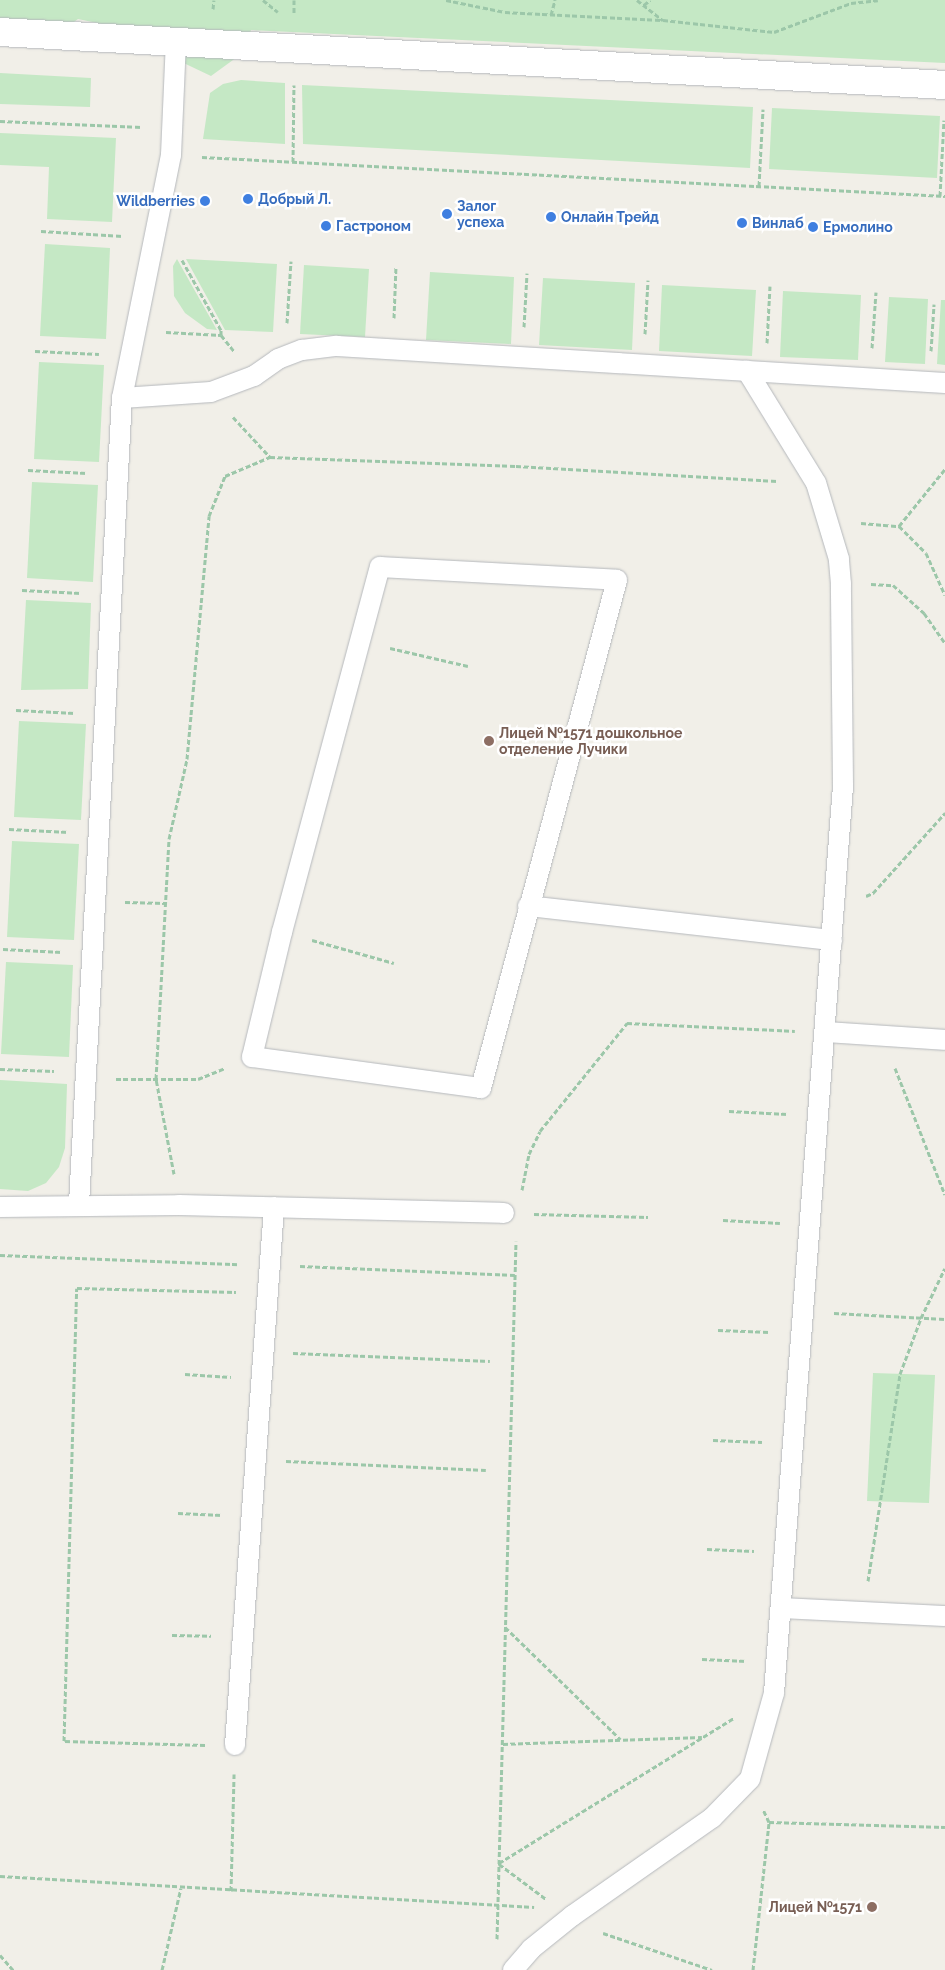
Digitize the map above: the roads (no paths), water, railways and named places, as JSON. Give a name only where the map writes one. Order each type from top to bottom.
[{"type":"street","points":[[0,32],[945,85]]},
{"type":"lane","points":[[79,1204],[122,398],[138,330],[171,155],[176,42]]},
{"type":"lane","points":[[122,398],[211,392],[254,376],[286,356],[302,350],[337,346],[937,382]]},
{"type":"lane","points":[[513,1970],[531,1949],[572,1916],[712,1818],[750,1779],[774,1693],[843,785],[841,584],[840,559],[816,483],[757,372]]},
{"type":"lane","points":[[380,567],[617,580],[528,906],[481,1088],[252,1057],[282,932],[380,567]]},
{"type":"lane","points":[[528,906],[832,940]]},
{"type":"lane","points":[[825,1032],[945,1040]]},
{"type":"lane","points":[[0,1207],[39,1208],[79,1204],[179,1205],[504,1213]]},
{"type":"lane","points":[[235,1745],[274,1207]]},
{"type":"lane","points":[[781,1608],[945,1616]]},
{"type":"place","name":"Добрый Л.","points":[[248,199]]},
{"type":"place","name":"Wildberries","points":[[205,201]]},
{"type":"place","name":"Залог успеха","points":[[447,214]]},
{"type":"place","name":"Онлайн Трейд","points":[[551,217]]},
{"type":"place","name":"Винлаб","points":[[742,223]]},
{"type":"place","name":"Гастроном","points":[[326,226]]},
{"type":"place","name":"Ермолино","points":[[813,227]]},
{"type":"place","name":"Лицей №1571 дошкольное отделение Лучики","points":[[489,741]]},
{"type":"place","name":"Лицей №1571","points":[[872,1907]]}]
